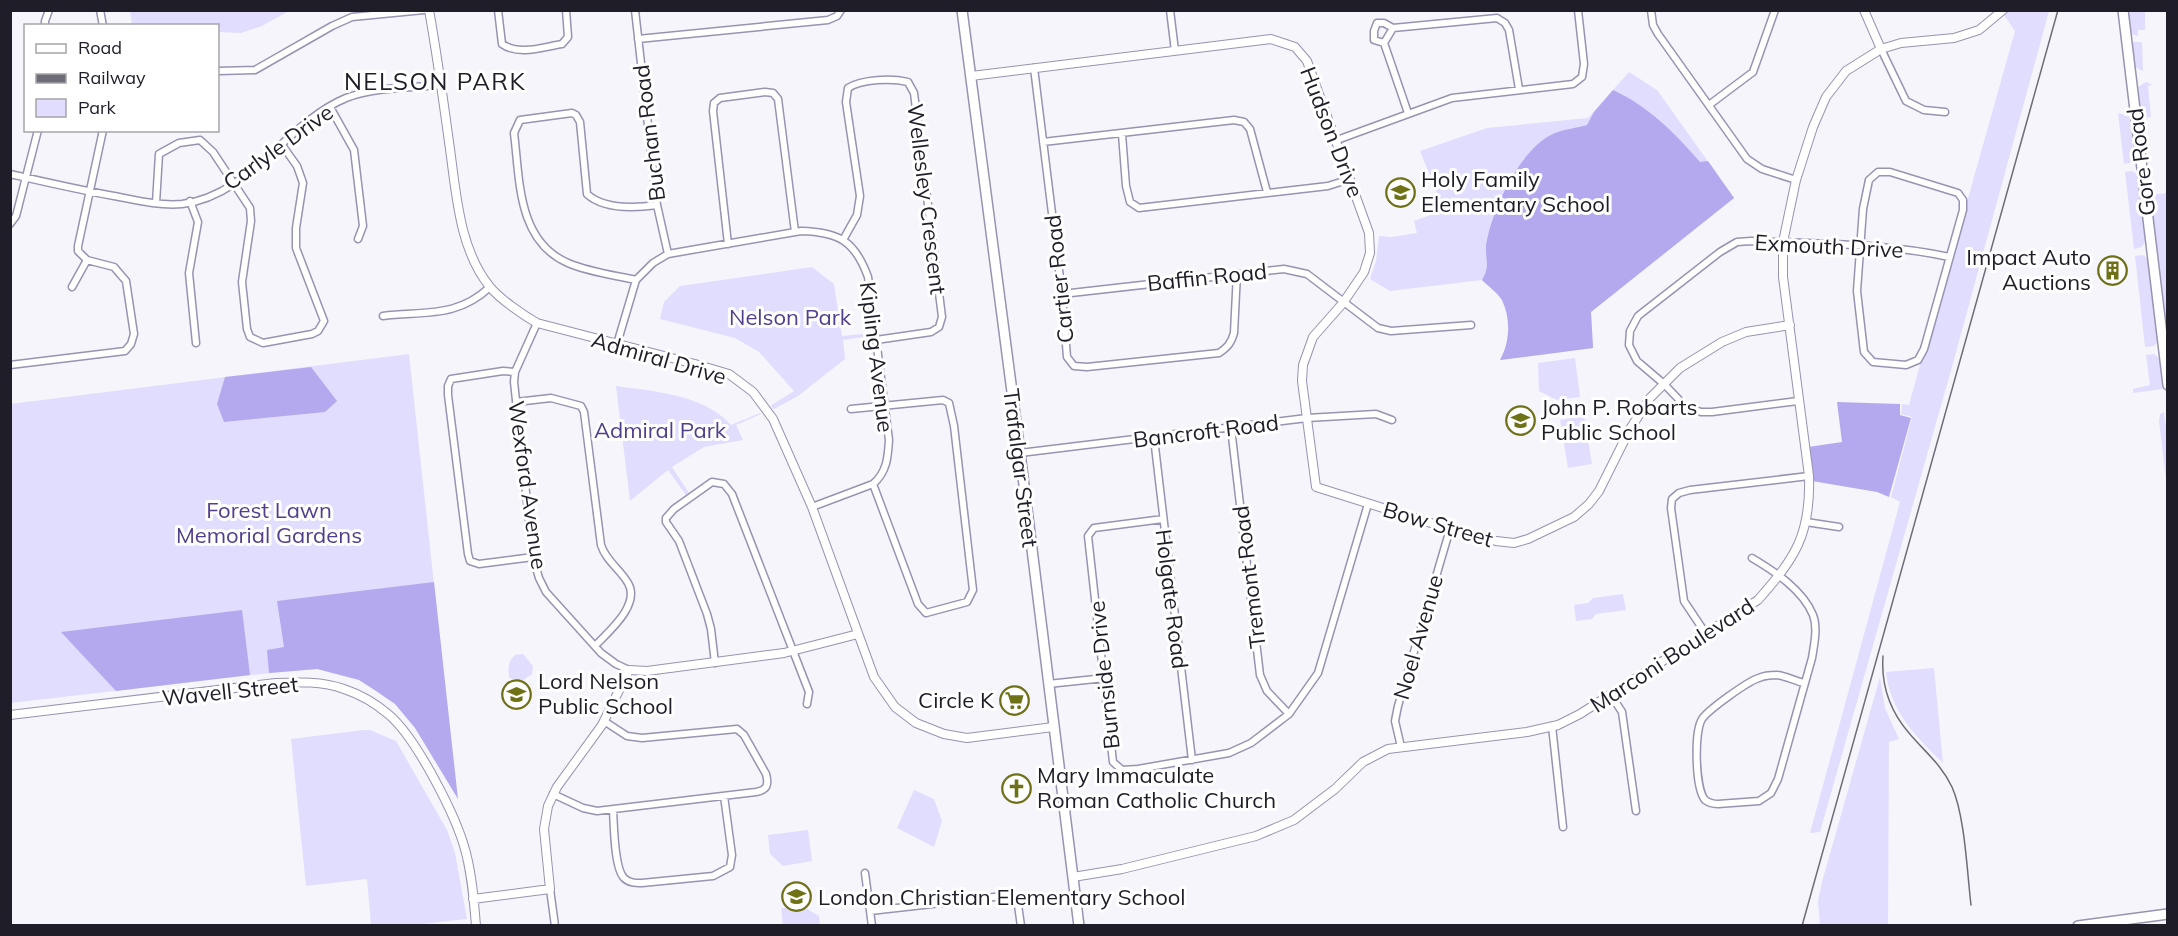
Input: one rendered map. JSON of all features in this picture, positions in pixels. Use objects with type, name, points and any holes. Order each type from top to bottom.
[{"type":"main road","name":"Trafalgar Street","points":[[962,10],[1079,926]]},
{"type":"main road","name":"Gore Road","points":[[2123,10],[2168,385]]},
{"type":"main road","points":[[2078,926],[2168,914]]},
{"type":"street","points":[[219,71],[255,70],[352,17],[424,10]]},
{"type":"street","name":"Admiral Drive","points":[[429,10],[463,229],[474,260],[490,287],[527,317],[537,322],[729,374],[753,392],[773,419],[812,507],[874,676],[895,707],[916,723],[944,734],[967,738],[1053,727]]},
{"type":"street","points":[[498,10],[502,44],[510,50],[521,51],[562,44],[568,37],[566,10]]},
{"type":"street","name":"Buchan Road","points":[[635,10],[657,205],[668,254]]},
{"type":"street","points":[[638,39],[828,20],[837,16],[841,10]]},
{"type":"street","points":[[1170,10],[1175,51]]},
{"type":"street","points":[[1337,141],[1452,98],[1573,84],[1582,76],[1584,64],[1578,10]]},
{"type":"street","points":[[1651,10],[1653,25],[1658,34],[1747,159],[1762,169],[1796,180]]},
{"type":"street","points":[[1709,105],[1754,72],[1775,10]]},
{"type":"street","points":[[1864,10],[1906,101],[1924,110],[1945,112]]},
{"type":"street","name":"Marconi Boulevard","points":[[1072,878],[1122,869],[1256,836],[1294,820],[1335,789],[1363,762],[1388,749],[1527,732],[1552,726],[1580,714],[1758,600],[1795,554],[1806,522],[1809,476],[1783,277],[1783,242],[1796,180],[1813,127],[1826,97],[1845,71],[1881,49],[1901,43],[1954,38],[1979,30],[2002,10]]},
{"type":"street","points":[[1384,43],[1374,40],[1377,23],[1384,23],[1393,28],[1497,18],[1505,23],[1509,30],[1519,89]]},
{"type":"street","points":[[1393,28],[1384,43],[1408,113]]},
{"type":"street","name":"Hudson Drive","points":[[970,76],[1271,39],[1295,47],[1307,61],[1337,141],[1369,233],[1371,253],[1364,272],[1343,303],[1313,337],[1306,352],[1302,381],[1307,418]]},
{"type":"street","name":"Cartier Road","points":[[1034,68],[1062,294],[1067,357],[1074,366],[1087,367],[1219,353],[1232,341],[1237,273]]},
{"type":"street","name":"Wellesley Crescent","points":[[843,240],[857,215],[860,196],[846,102],[848,88],[855,84],[908,81],[914,93],[942,317],[939,327],[931,332],[876,340]]},
{"type":"street","name":"Carlyle Drive","points":[[10,174],[89,192],[156,203],[182,204],[207,197],[233,184],[319,113],[346,98],[372,91],[441,85]]},
{"type":"street","points":[[728,244],[713,111],[714,104],[720,98],[765,92],[773,93],[778,99],[795,232]]},
{"type":"street","points":[[330,107],[354,150],[363,226],[358,239]]},
{"type":"street","points":[[636,280],[582,268],[546,251],[525,215],[514,133],[516,124],[520,120],[576,115],[580,122],[587,194],[596,202],[627,207],[657,205]]},
{"type":"street","points":[[1043,142],[1234,120],[1244,122],[1250,129],[1266,192]]},
{"type":"street","points":[[10,224],[16,216],[37,132]]},
{"type":"street","points":[[11,362],[124,351],[131,344],[134,334],[126,281],[114,267],[87,260],[78,251],[103,132]]},
{"type":"street","points":[[1122,134],[1126,186],[1130,202],[1139,208],[1328,186],[1350,179]]},
{"type":"street","points":[[156,203],[159,154],[178,143],[200,140],[213,152],[250,208],[242,282],[247,329],[250,337],[263,343],[312,334],[318,331],[324,321],[296,248],[296,228],[303,183],[297,166],[282,145]]},
{"type":"street","points":[[1878,172],[1890,172],[1958,193],[1963,200],[1963,210],[1924,349],[1918,360],[1906,365],[1873,362],[1864,352],[1857,291],[1860,247],[1863,209],[1869,180],[1878,172]]},
{"type":"street","points":[[190,201],[198,222],[189,273],[196,343]]},
{"type":"street","points":[[617,344],[636,280],[653,262],[668,254],[795,232],[821,231],[843,240]]},
{"type":"street","name":"Kipling Avenue","points":[[843,240],[848,242],[861,259],[868,277],[889,440],[888,462],[880,478],[873,484]]},
{"type":"street","name":"Exmouth Drive","points":[[1798,401],[1701,412],[1686,407],[1664,384],[1637,362],[1629,345],[1630,331],[1638,316],[1720,252],[1737,242],[1783,242],[1860,247],[1927,252],[1949,257]]},
{"type":"street","points":[[72,287],[87,260]]},
{"type":"street","name":"Baffin Road","points":[[1062,294],[1284,269],[1306,274],[1378,328],[1391,331],[1471,325]]},
{"type":"street","points":[[383,316],[452,310],[479,297],[490,287]]},
{"type":"street","name":"Wexford Avenue","points":[[537,322],[515,372],[516,402],[533,557],[546,592],[595,646],[616,664],[629,670]]},
{"type":"street","name":"Bow Street","points":[[1307,418],[1316,487],[1450,529],[1496,541],[1514,543],[1528,539],[1574,517],[1589,504],[1599,491],[1630,429],[1650,398],[1680,368],[1722,342],[1746,332],[1790,325]]},
{"type":"street","points":[[515,372],[503,371],[451,379],[448,395],[470,561],[478,564],[533,557]]},
{"type":"street","points":[[516,402],[551,398],[581,406],[584,412],[601,545],[604,554],[629,585],[631,596],[623,618],[595,646]]},
{"type":"street","points":[[812,507],[873,484],[918,604],[926,613],[968,602],[973,590],[954,426],[949,403],[943,400],[851,409]]},
{"type":"street","name":"Bancroft Road","points":[[1020,453],[1307,418],[1376,414],[1392,420]]},
{"type":"street","name":"Tremont Road","points":[[1231,428],[1260,675],[1266,691],[1289,714]]},
{"type":"street","name":"Holgate Road","points":[[1154,438],[1192,760]]},
{"type":"street","points":[[1706,634],[1684,601],[1671,508],[1672,499],[1679,493],[1690,490],[1809,476]]},
{"type":"street","points":[[715,663],[707,614],[679,541],[666,522],[666,518],[674,509],[712,482],[723,484],[732,494],[809,692],[807,704]]},
{"type":"street","name":"Burnside Drive","points":[[1163,519],[1094,528],[1088,536],[1113,762],[1122,770],[1229,753],[1251,743],[1289,714],[1318,674],[1368,504]]},
{"type":"street","points":[[1806,522],[1839,528]]},
{"type":"street","name":"Noel Avenue","points":[[1401,747],[1395,721],[1398,706],[1450,529]]},
{"type":"street","points":[[1752,558],[1779,576],[1802,597],[1814,616],[1815,638],[1812,658],[1778,779],[1771,793],[1759,801],[1711,804],[1701,791],[1696,756],[1696,734],[1703,718],[1716,705],[1758,678],[1776,675],[1804,683]]},
{"type":"street","points":[[555,926],[544,829],[545,815],[553,794],[604,722],[629,670],[647,671],[793,651],[858,634]]},
{"type":"street","points":[[1048,684],[1105,678]]},
{"type":"street","name":"Wavell Street","points":[[10,716],[276,683],[302,682],[344,689],[365,698],[389,714],[405,733],[458,825],[466,853],[477,926]]},
{"type":"street","points":[[1611,695],[1622,712],[1636,811]]},
{"type":"street","points":[[553,794],[583,808],[597,811],[763,791],[767,787],[766,774],[744,735],[737,729],[642,738],[627,736],[604,722]]},
{"type":"street","points":[[1552,726],[1563,827]]},
{"type":"street","points":[[613,810],[619,870],[626,880],[632,883],[642,883],[713,876],[730,867],[732,855],[724,796]]},
{"type":"street","points":[[865,873],[872,926]]},
{"type":"street","points":[[473,898],[550,889]]},
{"type":"street","points":[[870,911],[1012,895],[1018,905],[1021,926]]},
{"type":"green space","points":[[130,10],[289,11],[262,26],[241,33],[219,32],[219,24],[132,24]]},
{"type":"green space","points":[[2008,11],[2049,11],[1952,367],[1820,832],[1810,833],[1900,502],[1891,497],[1912,417],[1901,414],[1902,404],[1909,405],[2015,31],[2004,15]]},
{"type":"green space","points":[[2131,11],[2145,11],[2145,30],[2138,30],[2138,36],[2129,33],[2127,17]]},
{"type":"green space","points":[[2134,42],[2142,42],[2143,71],[2133,66],[2131,45]]},
{"type":"green space","points":[[1629,72],[1657,90],[1734,198],[1591,312],[1593,348],[1500,360],[1506,346],[1507,315],[1500,298],[1482,280],[1390,291],[1370,279],[1376,261],[1379,236],[1391,237],[1417,233],[1414,221],[1444,210],[1420,151],[1487,128],[1588,118]]},
{"type":"green space","points":[[2146,82],[2153,85],[2148,86],[2151,117],[2139,118],[2136,88]]},
{"type":"green space","points":[[2118,113],[2131,116],[2135,162],[2124,164]]},
{"type":"green space","points":[[2132,171],[2137,174],[2145,242],[2142,247],[2134,249],[2125,172]]},
{"type":"green space","points":[[2167,193],[2167,345],[2149,195]]},
{"type":"green space","points":[[2143,255],[2148,259],[2158,342],[2154,346],[2145,347],[2135,256]]},
{"type":"green space","name":"Nelson Park","points":[[812,267],[834,284],[842,336],[872,333],[872,336],[843,340],[845,359],[798,396],[774,409],[770,406],[794,391],[759,352],[735,338],[660,319],[664,302],[680,286]]},
{"type":"green space","name":"Forest Lawn Memorial Gardens","points":[[409,354],[442,658],[261,674],[11,703],[10,404]]},
{"type":"green space","points":[[2154,354],[2160,359],[2163,389],[2133,393],[2133,389],[2150,385],[2146,355]]},
{"type":"green space","points":[[1575,358],[1580,397],[1557,400],[1539,391],[1538,363]]},
{"type":"green space","name":"Admiral Park","points":[[616,386],[678,396],[693,401],[720,415],[731,425],[761,414],[736,425],[743,440],[704,447],[672,467],[689,493],[686,495],[668,470],[630,501]]},
{"type":"green space","points":[[2164,412],[2165,423],[2168,426],[2167,488],[2159,421],[2160,414]]},
{"type":"green space","points":[[1584,416],[1592,464],[1568,468],[1560,420]]},
{"type":"green space","points":[[1623,594],[1626,610],[1596,614],[1592,619],[1576,621],[1574,605],[1588,603],[1593,598]]},
{"type":"green space","points":[[523,654],[533,666],[532,674],[518,684],[509,677],[509,665],[515,655]]},
{"type":"green space","points":[[1934,668],[1943,763],[1914,733],[1899,711],[1888,686],[1886,672]]},
{"type":"green space","points":[[1880,677],[1885,708],[1899,739],[1889,742],[1888,925],[1820,925],[1818,901],[1822,882]]},
{"type":"green space","points":[[370,730],[396,741],[447,830],[455,853],[467,919],[414,925],[371,925],[367,879],[306,886],[291,739]]},
{"type":"green space","points":[[914,790],[934,799],[942,821],[934,847],[897,828]]},
{"type":"green space","points":[[808,830],[812,861],[783,866],[770,854],[768,835]]},
{"type":"green space","points":[[802,906],[819,916],[820,925],[783,925],[781,908]]},
{"type":"shaded area","points":[[1613,90],[1626,96],[1660,121],[1700,162],[1708,161],[1734,198],[1591,312],[1593,348],[1500,360],[1506,346],[1507,315],[1500,297],[1482,280],[1487,264],[1487,240],[1496,211],[1511,179],[1531,151],[1555,133],[1587,125],[1594,112]]},
{"type":"shaded area","points":[[311,367],[337,401],[325,412],[224,422],[217,404],[225,377]]},
{"type":"shaded area","points":[[1837,402],[1900,404],[1900,415],[1911,418],[1889,497],[1877,492],[1812,481],[1808,447],[1842,442]]},
{"type":"shaded area","points":[[434,582],[458,799],[415,728],[395,704],[376,691],[359,680],[317,669],[269,673],[267,650],[284,647],[277,601]]},
{"type":"shaded area","points":[[242,610],[250,675],[116,691],[61,632]]},
{"type":"railway","points":[[1802,926],[2058,10]]},
{"type":"railway","points":[[1883,656],[1885,687],[1897,716],[1902,725],[1943,772],[1952,787],[1963,828],[1971,905]]},
{"type":"place","name":"Holy Family Elementary School","points":[[1400,192]]},
{"type":"place","name":"Impact Auto Auctions","points":[[2112,270]]},
{"type":"place","name":"John P. Robarts Public School","points":[[1520,420]]},
{"type":"place","name":"Lord Nelson Public School","points":[[517,694]]},
{"type":"place","name":"Circle K","points":[[1015,700]]},
{"type":"place","name":"Mary Immaculate Roman Catholic Church","points":[[1016,788]]},
{"type":"place","name":"London Christian Elementary School","points":[[797,897]]},
{"type":"district","name":"NELSON PARK","points":[[435,81]]}]
